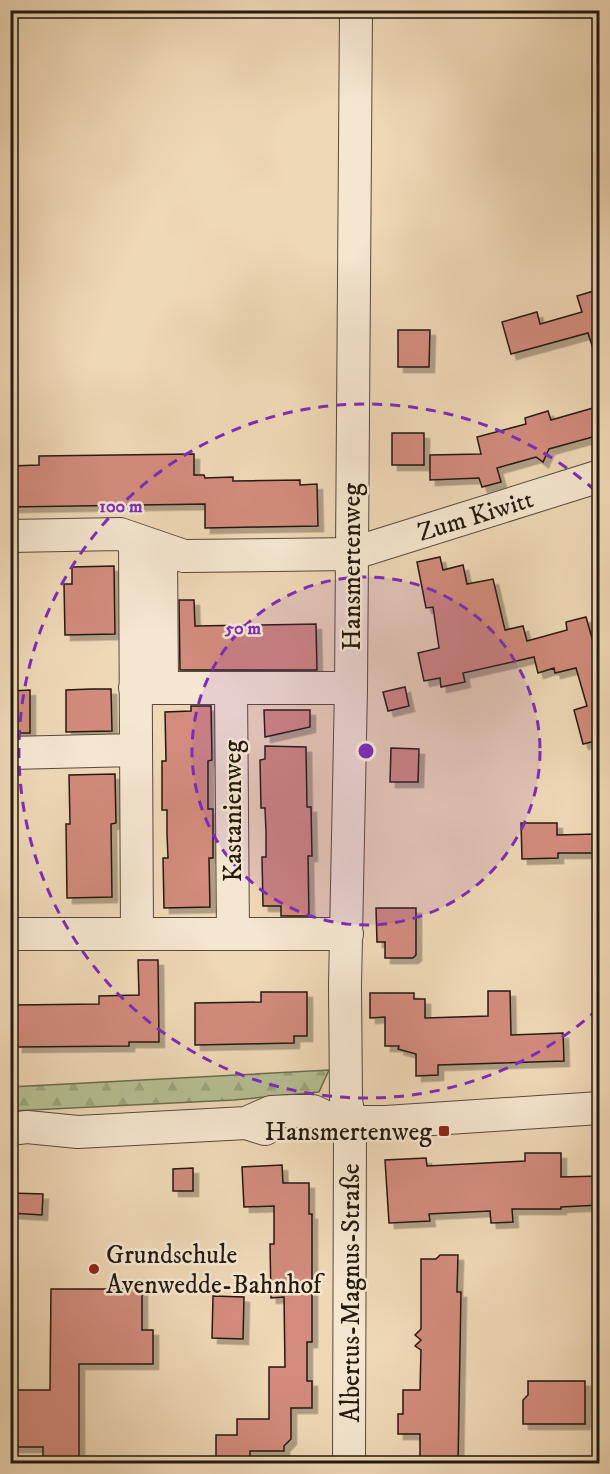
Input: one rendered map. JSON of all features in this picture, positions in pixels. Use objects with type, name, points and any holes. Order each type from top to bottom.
[{"type":"street","name":"Hansmertenweg","points":[[343,1122],[346,1100],[351,688],[356,10]]},
{"type":"street","name":"Zum Kiwitt","points":[[351,554],[600,476]]},
{"type":"street","points":[[10,536],[120,534],[184,556],[351,554]]},
{"type":"street","points":[[137,934],[135,750],[148,688],[148,545]]},
{"type":"street","points":[[148,688],[351,688]]},
{"type":"street","name":"Kastanienweg","points":[[231,689],[233,934]]},
{"type":"street","points":[[10,753],[135,750]]},
{"type":"street","points":[[10,934],[347,934]]},
{"type":"street","points":[[10,1129],[27,1127],[76,1132],[246,1123],[275,1131],[313,1130],[343,1122],[600,1108]]},
{"type":"street","name":"Albertus-Magnus-Straße","points":[[343,1122],[349,1464]]},
{"type":"street","points":[[10,1143],[48,1142],[76,1132]]},
{"type":"green space","points":[[329,1070],[319,1092],[234,1100],[11,1111],[10,1087]]},
{"type":"building","points":[[600,289],[600,354],[595,355],[588,333],[511,354],[502,322],[537,312],[540,324],[582,312],[577,296]]},
{"type":"building","points":[[398,330],[430,330],[429,367],[398,367]]},
{"type":"building","points":[[600,406],[600,435],[549,449],[543,462],[536,457],[497,468],[501,482],[482,487],[479,478],[430,480],[430,455],[481,454],[477,437],[526,424],[525,418],[548,411],[551,420]]},
{"type":"building","points":[[392,433],[424,433],[424,465],[392,465]]},
{"type":"building","points":[[194,454],[194,475],[204,475],[205,478],[233,477],[233,481],[300,480],[300,485],[317,484],[318,526],[205,528],[205,504],[10,507],[10,466],[39,465],[39,456]]},
{"type":"building","points":[[440,557],[443,570],[463,565],[467,584],[493,579],[505,630],[523,626],[527,641],[567,630],[566,622],[586,617],[600,666],[600,740],[583,744],[574,710],[587,706],[576,668],[555,673],[554,668],[538,673],[534,657],[463,673],[465,682],[441,687],[440,678],[424,681],[418,653],[439,648],[433,607],[426,608],[417,562]]},
{"type":"building","points":[[114,566],[115,634],[65,635],[64,584],[72,584],[72,567]]},
{"type":"building","points":[[179,600],[194,600],[195,626],[316,624],[317,670],[180,670]]},
{"type":"building","points":[[405,687],[409,706],[388,711],[383,692]]},
{"type":"building","points":[[111,689],[112,731],[66,732],[66,690]]},
{"type":"building","points":[[30,690],[30,733],[10,733],[10,691]]},
{"type":"building","points":[[191,706],[211,706],[212,760],[208,761],[208,809],[213,809],[213,858],[209,858],[210,907],[164,908],[163,858],[168,858],[167,810],[162,810],[162,761],[166,761],[165,712],[191,711]]},
{"type":"building","points":[[264,710],[310,710],[310,727],[265,737]]},
{"type":"building","points":[[265,746],[306,747],[307,807],[311,807],[312,856],[308,856],[309,916],[281,916],[281,906],[263,906],[262,857],[266,857],[266,832],[265,808],[261,808],[260,760],[265,759]]},
{"type":"building","points":[[391,748],[419,749],[418,782],[390,782]]},
{"type":"building","points":[[115,774],[116,823],[111,824],[112,897],[67,898],[66,824],[70,824],[69,775]]},
{"type":"building","points":[[521,823],[557,823],[557,835],[596,834],[596,853],[558,853],[558,858],[522,859]]},
{"type":"building","points":[[376,908],[416,908],[416,955],[413,958],[385,958],[385,942],[377,942]]},
{"type":"building","points":[[138,960],[158,960],[159,1042],[129,1042],[129,1046],[17,1047],[16,1005],[99,1004],[99,996],[139,995]]},
{"type":"building","points":[[488,991],[510,991],[511,1035],[563,1033],[564,1061],[438,1065],[438,1075],[416,1076],[416,1054],[398,1049],[399,1046],[385,1046],[385,1017],[370,1018],[370,993],[414,993],[414,999],[425,999],[425,1018],[488,1016]]},
{"type":"building","points":[[261,992],[307,992],[307,1036],[294,1036],[294,1043],[195,1045],[195,1003],[261,1002]]},
{"type":"building","points":[[525,1153],[561,1153],[561,1177],[600,1176],[600,1205],[561,1207],[561,1209],[512,1209],[513,1222],[491,1223],[490,1211],[429,1214],[430,1221],[389,1223],[385,1160],[426,1158],[427,1166],[525,1161]]},
{"type":"building","points":[[282,1165],[283,1183],[309,1183],[309,1214],[312,1214],[312,1342],[307,1342],[307,1381],[312,1381],[312,1408],[291,1408],[291,1439],[284,1446],[284,1451],[250,1451],[250,1464],[223,1464],[223,1460],[216,1460],[216,1435],[237,1435],[237,1419],[269,1419],[269,1367],[285,1367],[284,1297],[271,1298],[270,1244],[274,1244],[274,1206],[244,1207],[242,1167]]},
{"type":"building","points":[[193,1168],[193,1191],[173,1191],[173,1169]]},
{"type":"building","points":[[10,1193],[43,1194],[42,1215],[10,1213]]},
{"type":"building","points":[[440,1255],[458,1255],[457,1292],[461,1292],[458,1464],[420,1464],[420,1434],[398,1434],[398,1414],[403,1414],[403,1390],[420,1390],[421,1350],[415,1346],[421,1340],[415,1335],[421,1329],[421,1259],[436,1259]]},
{"type":"building","points":[[51,1289],[142,1289],[142,1330],[153,1330],[153,1364],[79,1364],[79,1464],[43,1464],[43,1447],[10,1447],[10,1390],[50,1390]]},
{"type":"building","points":[[213,1296],[244,1297],[243,1339],[212,1338]]},
{"type":"building","points":[[528,1381],[585,1381],[585,1424],[523,1424],[523,1400],[528,1395]]},
{"type":"place","name":"Hansmertenweg","points":[[444,1131]]},
{"type":"place","name":"Grundschule Avenwedde-Bahnhof","points":[[94,1269]]}]
